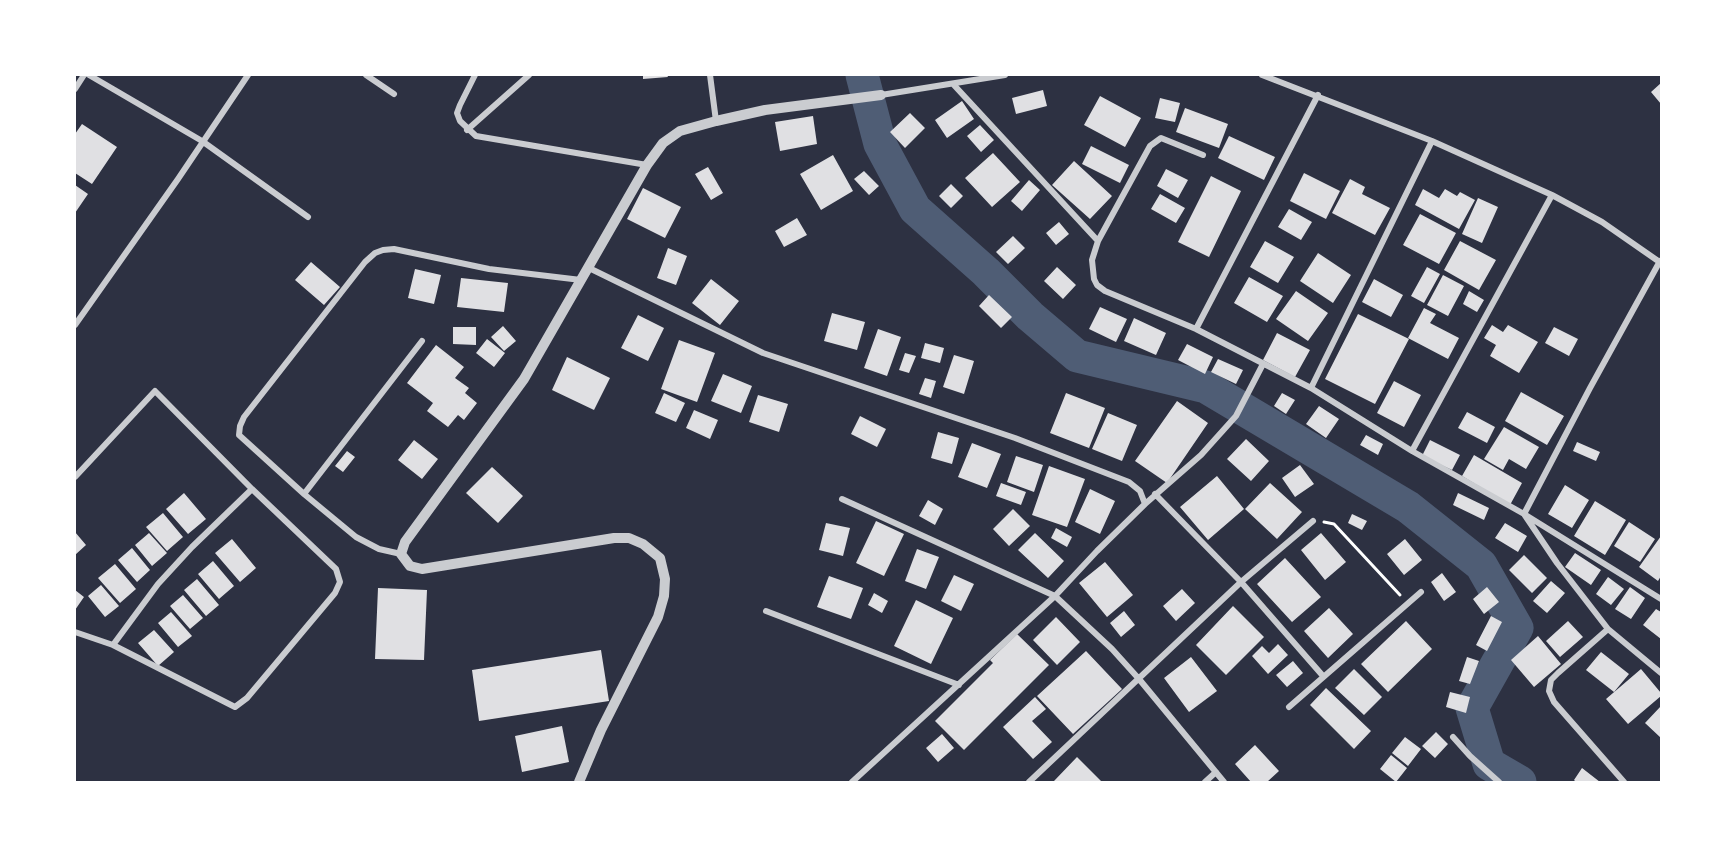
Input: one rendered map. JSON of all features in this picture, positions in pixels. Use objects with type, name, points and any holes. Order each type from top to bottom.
[{"type":"street","points":[[75,89],[84,75]]},
{"type":"street","points":[[89,75],[202,141],[308,217]]},
{"type":"street","points":[[75,325],[248,75]]},
{"type":"street","points":[[366,75],[394,94]]},
{"type":"street","points":[[475,75],[457,113],[467,130],[476,136],[647,165]]},
{"type":"street","points":[[467,130],[529,75]]},
{"type":"street","points":[[710,75],[716,121]]},
{"type":"street","points":[[401,554],[410,534],[467,460],[524,379],[647,165],[657,150],[670,138],[680,131],[765,110],[881,95],[1005,75]]},
{"type":"street","points":[[1262,75],[1432,141],[1552,195],[1602,222],[1660,262],[1524,513]]},
{"type":"street","points":[[953,84],[1098,241]]},
{"type":"street","points":[[1196,329],[1318,95]]},
{"type":"street","points":[[1203,155],[1167,139],[1156,140],[1150,146],[1098,241],[1092,260],[1097,285],[1131,304],[1196,329],[1311,388],[1412,451],[1524,513],[1661,599]]},
{"type":"street","points":[[1311,388],[1432,141]]},
{"type":"street","points":[[1412,451],[1552,195]]},
{"type":"street","points":[[579,782],[601,730],[658,617],[664,596],[665,579],[660,558],[643,543],[622,537],[428,569],[415,568],[406,562],[401,554],[379,549],[356,537],[304,494],[242,438],[239,432],[250,408],[369,257],[383,250],[394,249],[477,267],[581,280]]},
{"type":"street","points":[[588,267],[763,353],[1015,438],[1129,482],[1140,491],[1145,504]]},
{"type":"street","points":[[304,494],[422,340]]},
{"type":"street","points":[[852,782],[1055,596],[1096,551],[1155,494],[1200,455],[1236,416],[1263,364]]},
{"type":"street","points":[[75,477],[156,391],[252,489],[336,569],[340,582],[334,593],[247,698],[234,706],[113,645],[75,632]]},
{"type":"street","points":[[113,645],[158,584],[192,547],[252,489]]},
{"type":"street","points":[[1155,494],[1241,582],[1323,676]]},
{"type":"street","points":[[842,499],[1055,596],[1112,649],[1224,782]]},
{"type":"street","points":[[1524,513],[1557,563],[1608,629],[1661,673]]},
{"type":"street","points":[[1029,782],[1241,582],[1313,521]]},
{"type":"street","points":[[1289,707],[1421,592]]},
{"type":"street","points":[[766,611],[959,685]]},
{"type":"street","points":[[1608,629],[1551,680],[1549,691],[1554,702],[1624,782]]},
{"type":"street","points":[[1453,737],[1498,782]]},
{"type":"street","points":[[1205,782],[1216,772]]},
{"type":"path","points":[[1313,521],[1334,524],[1407,603]]},
{"type":"building","points":[[643,75],[667,75],[668,77],[643,79]]},
{"type":"building","points":[[1661,83],[1661,104],[1651,92]]},
{"type":"building","points":[[1043,90],[1047,106],[1016,114],[1012,98]]},
{"type":"building","points":[[1100,96],[1141,118],[1125,147],[1084,125]]},
{"type":"building","points":[[1160,98],[1180,103],[1175,122],[1155,118]]},
{"type":"building","points":[[962,101],[974,119],[947,138],[935,120]]},
{"type":"building","points":[[1185,108],[1228,124],[1219,148],[1176,132]]},
{"type":"building","points":[[910,113],[925,128],[905,148],[890,132]]},
{"type":"building","points":[[813,116],[817,144],[780,151],[775,122]]},
{"type":"building","points":[[82,124],[117,147],[92,184],[75,173],[75,134]]},
{"type":"building","points":[[980,125],[994,140],[981,152],[967,136]]},
{"type":"building","points":[[1229,136],[1275,157],[1264,180],[1218,158]]},
{"type":"building","points":[[1091,146],[1129,165],[1120,183],[1082,164]]},
{"type":"building","points":[[993,153],[1020,182],[992,207],[965,178]]},
{"type":"building","points":[[833,155],[853,191],[821,210],[800,174]]},
{"type":"building","points":[[1074,161],[1112,196],[1090,219],[1052,185]]},
{"type":"building","points":[[708,167],[723,193],[711,200],[695,174]]},
{"type":"building","points":[[1166,169],[1188,180],[1178,198],[1157,186]]},
{"type":"building","points":[[864,171],[879,186],[869,195],[854,179]]},
{"type":"building","points":[[1304,173],[1340,191],[1326,219],[1290,201]]},
{"type":"building","points":[[1211,176],[1241,191],[1209,257],[1178,242]]},
{"type":"building","points":[[1350,179],[1365,187],[1362,194],[1390,208],[1375,235],[1332,213]]},
{"type":"building","points":[[1029,180],[1040,190],[1022,211],[1011,201]]},
{"type":"building","points":[[951,184],[963,196],[951,208],[939,196]]},
{"type":"building","points":[[75,185],[88,194],[75,213]]},
{"type":"building","points":[[643,188],[681,207],[665,238],[627,219]]},
{"type":"building","points":[[1423,189],[1439,198],[1445,189],[1457,196],[1460,192],[1475,200],[1459,229],[1415,205]]},
{"type":"building","points":[[1160,194],[1185,208],[1176,223],[1151,209]]},
{"type":"building","points":[[1478,198],[1498,207],[1482,243],[1462,234]]},
{"type":"building","points":[[1289,209],[1312,222],[1301,240],[1278,227]]},
{"type":"building","points":[[1420,214],[1456,233],[1439,264],[1403,245]]},
{"type":"building","points":[[797,218],[807,235],[784,247],[775,231]]},
{"type":"building","points":[[1059,222],[1069,234],[1056,245],[1046,233]]},
{"type":"building","points":[[1013,236],[1025,248],[1008,264],[996,252]]},
{"type":"building","points":[[1265,241],[1294,257],[1278,283],[1250,267]]},
{"type":"building","points":[[1460,241],[1496,260],[1479,290],[1444,270]]},
{"type":"building","points":[[668,248],[687,256],[676,285],[657,278]]},
{"type":"building","points":[[1318,253],[1351,275],[1333,303],[1300,281]]},
{"type":"building","points":[[311,262],[340,287],[324,305],[295,280]]},
{"type":"building","points":[[1057,267],[1076,285],[1063,299],[1044,281]]},
{"type":"building","points":[[1427,267],[1440,274],[1424,303],[1411,296]]},
{"type":"building","points":[[415,269],[441,275],[434,304],[408,298]]},
{"type":"building","points":[[1443,275],[1464,286],[1448,316],[1427,305]]},
{"type":"building","points":[[1249,277],[1283,296],[1267,322],[1234,303]]},
{"type":"building","points":[[461,278],[508,283],[504,312],[457,307]]},
{"type":"building","points":[[711,279],[739,301],[720,325],[692,303]]},
{"type":"building","points":[[1374,279],[1403,295],[1391,317],[1362,302]]},
{"type":"building","points":[[1296,291],[1328,313],[1308,341],[1276,319]]},
{"type":"building","points":[[1469,291],[1484,300],[1477,312],[1463,304]]},
{"type":"building","points":[[989,295],[1012,317],[1001,328],[979,306]]},
{"type":"building","points":[[1100,307],[1127,319],[1116,342],[1089,329]]},
{"type":"building","points":[[1424,308],[1436,314],[1430,323],[1459,338],[1448,359],[1408,338]]},
{"type":"building","points":[[832,313],[865,322],[857,350],[824,341]]},
{"type":"building","points":[[1358,314],[1409,339],[1375,404],[1325,379]]},
{"type":"building","points":[[638,315],[664,328],[648,361],[621,348]]},
{"type":"building","points":[[1134,318],[1166,333],[1156,355],[1124,341]]},
{"type":"building","points":[[1492,325],[1503,332],[1508,325],[1538,342],[1519,373],[1490,356],[1496,345],[1484,338]]},
{"type":"building","points":[[503,326],[516,341],[504,351],[491,337]]},
{"type":"building","points":[[453,327],[476,327],[476,345],[453,344]]},
{"type":"building","points":[[1554,327],[1578,339],[1569,356],[1545,343]]},
{"type":"building","points":[[878,329],[901,337],[887,376],[864,368]]},
{"type":"building","points":[[1277,333],[1310,350],[1295,377],[1263,360]]},
{"type":"building","points":[[487,339],[505,353],[494,367],[476,353]]},
{"type":"building","points":[[679,340],[715,353],[697,402],[661,389]]},
{"type":"building","points":[[925,343],[944,348],[940,363],[921,358]]},
{"type":"building","points":[[1187,344],[1213,357],[1205,374],[1178,360]]},
{"type":"building","points":[[436,345],[464,367],[455,378],[469,388],[465,393],[477,403],[464,420],[458,415],[448,427],[427,411],[433,403],[407,383]]},
{"type":"building","points":[[905,353],[916,356],[909,373],[899,370]]},
{"type":"building","points":[[954,355],[974,361],[964,394],[943,387]]},
{"type":"building","points":[[567,357],[610,378],[594,410],[552,390]]},
{"type":"building","points":[[1218,359],[1243,370],[1236,384],[1211,372]]},
{"type":"building","points":[[723,374],[752,386],[741,413],[711,401]]},
{"type":"building","points":[[925,378],[936,381],[931,398],[919,394]]},
{"type":"building","points":[[1394,381],[1421,395],[1404,427],[1377,413]]},
{"type":"building","points":[[1521,392],[1564,416],[1547,445],[1505,421]]},
{"type":"building","points":[[664,393],[685,403],[676,422],[655,413]]},
{"type":"building","points":[[1066,393],[1105,408],[1089,448],[1050,433]]},
{"type":"building","points":[[1282,393],[1295,400],[1286,414],[1274,406]]},
{"type":"building","points":[[758,395],[788,404],[779,432],[749,422]]},
{"type":"building","points":[[1177,401],[1208,423],[1167,483],[1135,461]]},
{"type":"building","points":[[1319,406],[1339,419],[1326,438],[1306,424]]},
{"type":"building","points":[[694,410],[718,420],[710,439],[686,428]]},
{"type":"building","points":[[1467,412],[1495,427],[1487,443],[1458,428]]},
{"type":"building","points":[[1108,413],[1137,425],[1122,461],[1092,449]]},
{"type":"building","points":[[860,416],[886,429],[877,447],[851,434]]},
{"type":"building","points":[[1504,427],[1539,447],[1526,469],[1509,459],[1503,470],[1484,459]]},
{"type":"building","points":[[938,432],[959,438],[952,464],[931,458]]},
{"type":"building","points":[[1366,435],[1383,444],[1378,455],[1360,445]]},
{"type":"building","points":[[1246,439],[1269,461],[1251,481],[1227,459]]},
{"type":"building","points":[[414,440],[438,459],[422,479],[398,460]]},
{"type":"building","points":[[1430,440],[1460,455],[1452,470],[1422,456]]},
{"type":"building","points":[[1577,442],[1600,452],[1596,461],[1573,451]]},
{"type":"building","points":[[972,443],[1001,454],[987,488],[958,477]]},
{"type":"building","points":[[347,451],[355,457],[343,472],[335,466]]},
{"type":"building","points":[[1474,455],[1522,483],[1510,505],[1462,476]]},
{"type":"building","points":[[1016,456],[1043,465],[1034,492],[1007,482]]},
{"type":"building","points":[[1300,465],[1314,484],[1295,497],[1282,478]]},
{"type":"building","points":[[1049,466],[1085,479],[1067,527],[1032,515]]},
{"type":"building","points":[[492,467],[523,496],[498,523],[466,493]]},
{"type":"building","points":[[1217,476],[1244,509],[1208,540],[1180,507]]},
{"type":"building","points":[[1001,483],[1026,492],[1021,505],[996,496]]},
{"type":"building","points":[[1270,483],[1302,512],[1277,539],[1245,509]]},
{"type":"building","points":[[1565,485],[1589,500],[1572,528],[1548,514]]},
{"type":"building","points":[[1090,489],[1115,501],[1100,534],[1075,522]]},
{"type":"building","points":[[184,493],[206,519],[188,534],[166,509]]},
{"type":"building","points":[[1458,493],[1489,508],[1484,520],[1453,505]]},
{"type":"building","points":[[928,500],[943,509],[935,525],[919,516]]},
{"type":"building","points":[[1595,501],[1626,520],[1605,555],[1574,536]]},
{"type":"building","points":[[1013,509],[1030,526],[1009,546],[993,529]]},
{"type":"building","points":[[163,513],[183,537],[167,551],[146,527]]},
{"type":"building","points":[[1352,514],[1367,521],[1362,530],[1348,523]]},
{"type":"building","points":[[876,521],[904,534],[884,576],[856,563]]},
{"type":"building","points":[[1629,522],[1655,539],[1640,562],[1614,546]]},
{"type":"building","points":[[826,523],[850,528],[843,556],[819,550]]},
{"type":"building","points":[[1505,523],[1527,536],[1518,552],[1495,538]]},
{"type":"building","points":[[1056,528],[1072,537],[1067,547],[1051,538]]},
{"type":"building","points":[[75,532],[86,545],[75,555]]},
{"type":"building","points":[[149,533],[167,553],[152,566],[135,545]]},
{"type":"building","points":[[1035,533],[1064,561],[1048,578],[1018,550]]},
{"type":"building","points":[[1321,533],[1346,562],[1325,580],[1301,550]]},
{"type":"building","points":[[1661,536],[1661,576],[1658,581],[1639,567]]},
{"type":"building","points":[[232,539],[256,568],[240,582],[215,553]]},
{"type":"building","points":[[1405,539],[1422,560],[1404,575],[1387,554]]},
{"type":"building","points":[[132,548],[150,570],[137,582],[118,560]]},
{"type":"building","points":[[917,549],[939,557],[926,589],[905,581]]},
{"type":"building","points":[[1575,553],[1601,570],[1591,585],[1565,567]]},
{"type":"building","points":[[1524,555],[1547,578],[1532,593],[1509,570]]},
{"type":"building","points":[[1285,558],[1321,597],[1292,622],[1257,584]]},
{"type":"building","points":[[213,561],[234,586],[219,599],[198,574]]},
{"type":"building","points":[[1105,562],[1133,595],[1107,617],[1079,583]]},
{"type":"building","points":[[115,564],[136,589],[120,603],[98,578]]},
{"type":"building","points":[[1442,573],[1456,592],[1444,601],[1431,582]]},
{"type":"building","points":[[954,575],[974,584],[961,611],[941,601]]},
{"type":"building","points":[[829,576],[863,588],[851,619],[817,607]]},
{"type":"building","points":[[1608,577],[1624,589],[1611,605],[1596,594]]},
{"type":"building","points":[[197,579],[219,605],[206,616],[184,590]]},
{"type":"building","points":[[1551,581],[1565,593],[1547,613],[1533,601]]},
{"type":"building","points":[[101,585],[119,606],[105,617],[88,596]]},
{"type":"building","points":[[1487,587],[1499,602],[1484,614],[1473,599]]},
{"type":"building","points":[[1630,587],[1645,598],[1631,619],[1615,609]]},
{"type":"building","points":[[378,588],[427,590],[424,660],[375,659]]},
{"type":"building","points":[[1182,589],[1195,603],[1176,621],[1163,606]]},
{"type":"building","points":[[75,590],[84,597],[75,610]]},
{"type":"building","points":[[874,593],[888,601],[882,613],[868,605]]},
{"type":"building","points":[[183,595],[203,618],[190,629],[170,606]]},
{"type":"building","points":[[916,600],[953,618],[931,664],[894,646]]},
{"type":"building","points":[[1233,606],[1264,637],[1226,675],[1196,645]]},
{"type":"building","points":[[1329,608],[1353,634],[1328,658],[1304,631]]},
{"type":"building","points":[[1656,609],[1661,612],[1661,639],[1643,625]]},
{"type":"building","points":[[1124,611],[1135,625],[1121,637],[1110,623]]},
{"type":"building","points":[[171,612],[192,636],[178,647],[158,623]]},
{"type":"building","points":[[1491,616],[1502,622],[1487,651],[1476,645]]},
{"type":"building","points":[[1056,617],[1080,642],[1057,665],[1033,640]]},
{"type":"building","points":[[1406,621],[1432,649],[1388,692],[1361,664]]},
{"type":"building","points":[[1568,621],[1583,637],[1560,657],[1546,641]]},
{"type":"building","points":[[154,630],[174,652],[158,666],[138,643]]},
{"type":"building","points":[[1017,634],[1049,665],[964,750],[935,721],[993,663],[990,660]]},
{"type":"building","points":[[1538,636],[1561,664],[1534,687],[1511,660]]},
{"type":"building","points":[[1278,644],[1288,655],[1268,674],[1252,656],[1262,646],[1269,653]]},
{"type":"building","points":[[601,650],[609,701],[479,721],[472,670]]},
{"type":"building","points":[[1086,651],[1122,689],[1073,734],[1037,696]]},
{"type":"building","points":[[1601,652],[1629,674],[1614,692],[1586,670]]},
{"type":"building","points":[[1191,657],[1217,691],[1189,712],[1164,678]]},
{"type":"building","points":[[1467,657],[1479,661],[1470,684],[1459,681]]},
{"type":"building","points":[[1293,661],[1303,673],[1287,687],[1276,675]]},
{"type":"building","points":[[1354,669],[1382,697],[1364,715],[1335,688]]},
{"type":"building","points":[[1641,669],[1661,696],[1628,724],[1606,699]]},
{"type":"building","points":[[1326,688],[1371,731],[1354,749],[1310,705]]},
{"type":"building","points":[[1450,692],[1470,697],[1466,713],[1446,707]]},
{"type":"building","points":[[1035,697],[1046,709],[1032,721],[1052,742],[1033,759],[1003,727]]},
{"type":"building","points":[[1661,706],[1661,738],[1645,723]]},
{"type":"building","points":[[562,726],[569,762],[522,772],[515,736]]},
{"type":"building","points":[[1436,732],[1448,744],[1435,758],[1422,746]]},
{"type":"building","points":[[942,734],[954,748],[938,762],[926,748]]},
{"type":"building","points":[[1405,737],[1421,749],[1408,766],[1392,753]]},
{"type":"building","points":[[1255,745],[1279,771],[1267,782],[1251,782],[1235,764]]},
{"type":"building","points":[[1391,755],[1407,768],[1396,782],[1380,769]]},
{"type":"building","points":[[1077,757],[1102,782],[1054,781]]},
{"type":"building","points":[[1582,768],[1600,782],[1576,782],[1574,780]]},
{"type":"waterway","points":[[862,75],[880,144],[915,209],[986,272],[1030,316],[1077,356],[1206,387],[1408,507],[1481,565],[1517,628],[1472,708],[1489,764],[1520,782]]}]
